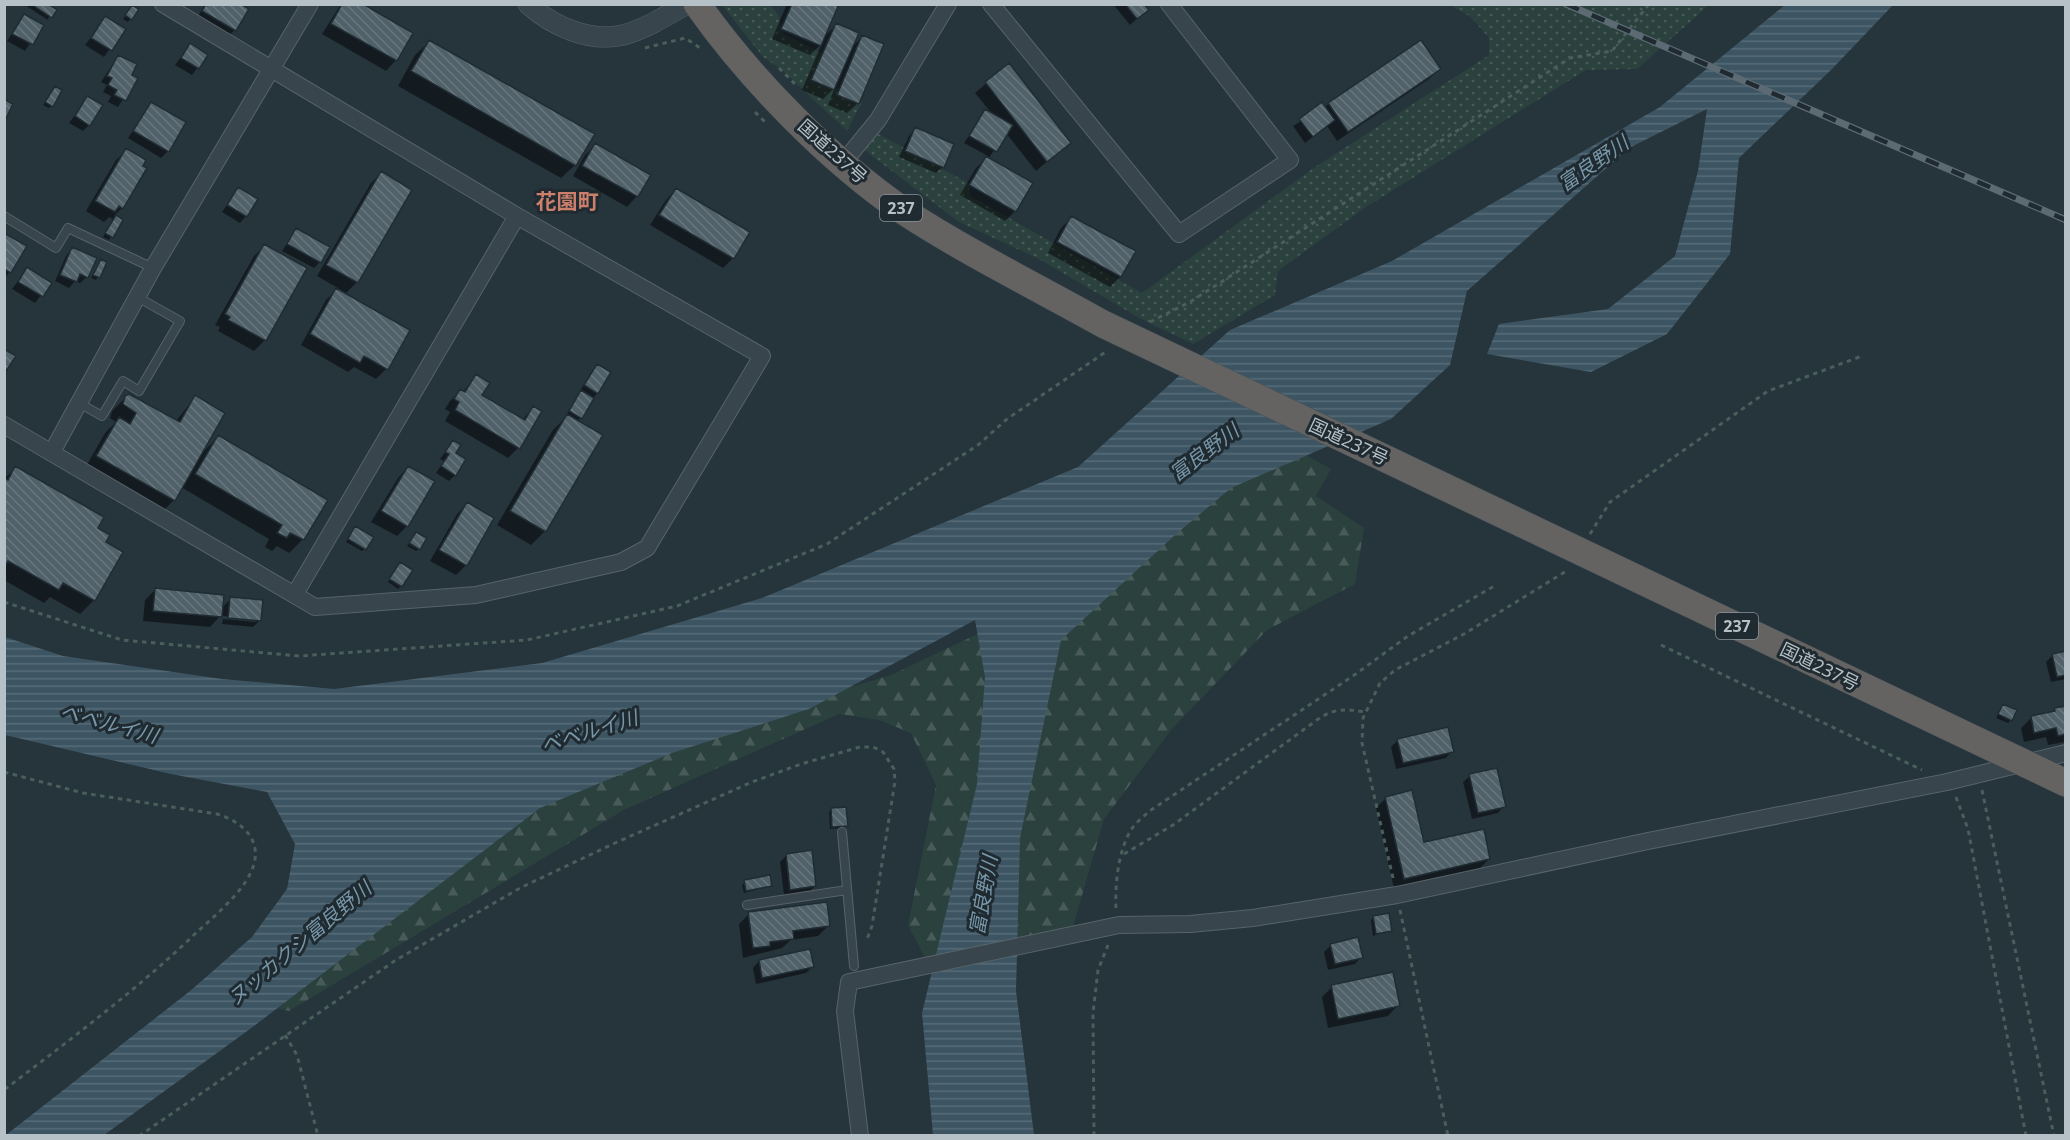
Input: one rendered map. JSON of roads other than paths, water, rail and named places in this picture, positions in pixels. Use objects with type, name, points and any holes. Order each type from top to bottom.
[{"type":"highway","name":"国道237号","points":[[697,4],[718,35],[842,164],[904,211],[957,243],[1103,324],[1149,337],[1408,469],[2066,783]]},
{"type":"street","points":[[4,425],[315,607],[476,595],[621,562],[647,548],[762,356],[517,216],[163,4]]},
{"type":"street","points":[[52,452],[153,268],[310,4]]},
{"type":"street","points":[[528,4],[556,24],[582,35],[622,35],[687,4]]},
{"type":"street","points":[[842,164],[878,120],[948,4]]},
{"type":"street","points":[[991,4],[1179,234],[1290,160],[1169,4]]},
{"type":"street","points":[[295,594],[517,216]]},
{"type":"street","points":[[860,1136],[845,997],[849,982],[860,972],[1112,927],[1190,924],[1253,918],[1397,895],[1648,841],[1947,782],[2066,753]]},
{"type":"lane","points":[[4,216],[56,248],[68,228],[153,268]]},
{"type":"lane","points":[[79,402],[102,416],[123,381],[139,391],[180,321],[137,297]]},
{"type":"lane","points":[[842,832],[860,972]]},
{"type":"lane","points":[[747,905],[848,890]]},
{"type":"water","points":[[1785,5],[1893,5],[1832,69],[1739,158],[1730,254],[1667,334],[1591,372],[1487,354],[1499,324],[1608,309],[1675,256],[1698,171],[1707,109],[1629,148],[1467,291],[1450,365],[1391,419],[1231,488],[1175,535],[1061,640],[1020,838],[1016,991],[1034,1135],[933,1135],[922,1013],[977,784],[985,677],[975,620],[809,709],[672,753],[540,808],[250,1029],[104,1135],[6,1135],[190,991],[252,937],[287,889],[295,844],[267,792],[171,774],[5,735],[5,637],[63,656],[222,679],[334,689],[542,663],[762,598],[1078,467],[1230,330],[1392,261],[1660,107]]},
{"type":"railway","points":[[1566,4],[2066,220]]},
{"type":"district","name":"花園町","points":[[567,201]]},
{"type":"water label","name":"富良野川","points":[[1593,163]]},
{"type":"water label","name":"富良野川","points":[[1204,452]]},
{"type":"water label","name":"ベベルイ川","points":[[109,723]]},
{"type":"water label","name":"ベベルイ川","points":[[589,731]]},
{"type":"water label","name":"富良野川","points":[[983,895]]},
{"type":"water label","name":"ヌッカクシ富良野川","points":[[299,943]]}]
